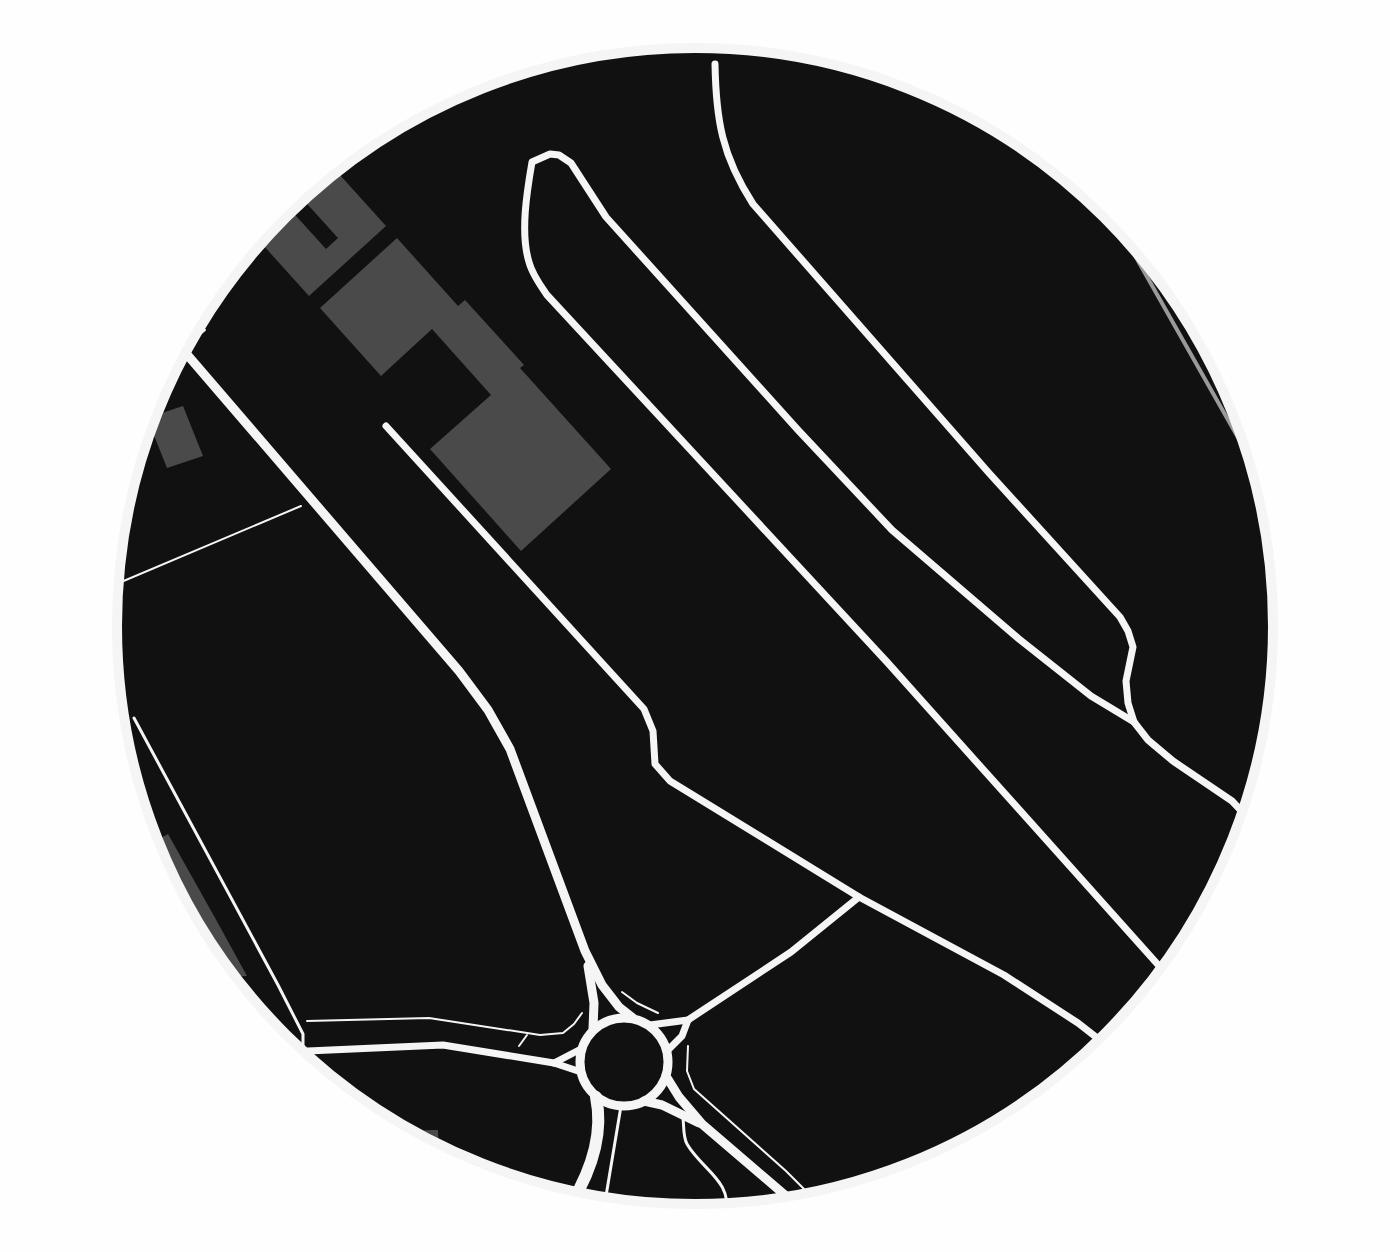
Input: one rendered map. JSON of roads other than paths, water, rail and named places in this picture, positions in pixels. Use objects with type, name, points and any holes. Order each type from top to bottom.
[{"type":"highway","points":[[578,1192],[597,1144],[600,1126],[596,1097]]},
{"type":"street","points":[[715,64],[716,105],[723,144],[753,204],[979,462],[1120,617],[1133,647],[1126,681],[1128,703],[1134,722],[1148,740],[1242,812]]},
{"type":"street","points":[[1134,722],[1091,696],[1031,649],[892,530],[615,228],[571,163],[559,155],[550,154],[532,162],[526,198],[528,262],[547,295],[887,662],[1161,968]]},
{"type":"street","points":[[186,353],[459,671],[488,710],[510,749],[585,951],[602,985],[619,1007],[633,1018],[650,1025],[667,1051],[666,1076],[658,1091],[637,1104],[612,1105],[589,1090],[581,1072],[581,1049],[593,1029],[605,1021],[619,1017],[633,1018]]},
{"type":"street","points":[[386,426],[644,709],[653,731],[655,764],[670,781],[859,897],[1004,975],[1099,1040]]},
{"type":"street","points":[[650,1025],[688,1020],[791,952],[859,897]]},
{"type":"street","points":[[585,951],[594,1003],[593,1029]]},
{"type":"street","points":[[667,1051],[682,1036],[688,1020]]},
{"type":"street","points":[[303,1051],[443,1045],[554,1063],[581,1072]]},
{"type":"street","points":[[554,1063],[581,1049]]},
{"type":"street","points":[[666,1076],[702,1124],[786,1196]]},
{"type":"street","points":[[644,1101],[662,1105],[702,1124]]},
{"type":"lane","points":[[134,718],[303,1034],[303,1051]]},
{"type":"lane","points":[[606,1197],[621,1106]]},
{"type":"lane","points":[[683,1117],[685,1141],[727,1192],[728,1203]]},
{"type":"railway","points":[[1128,242],[1245,450]]}]
